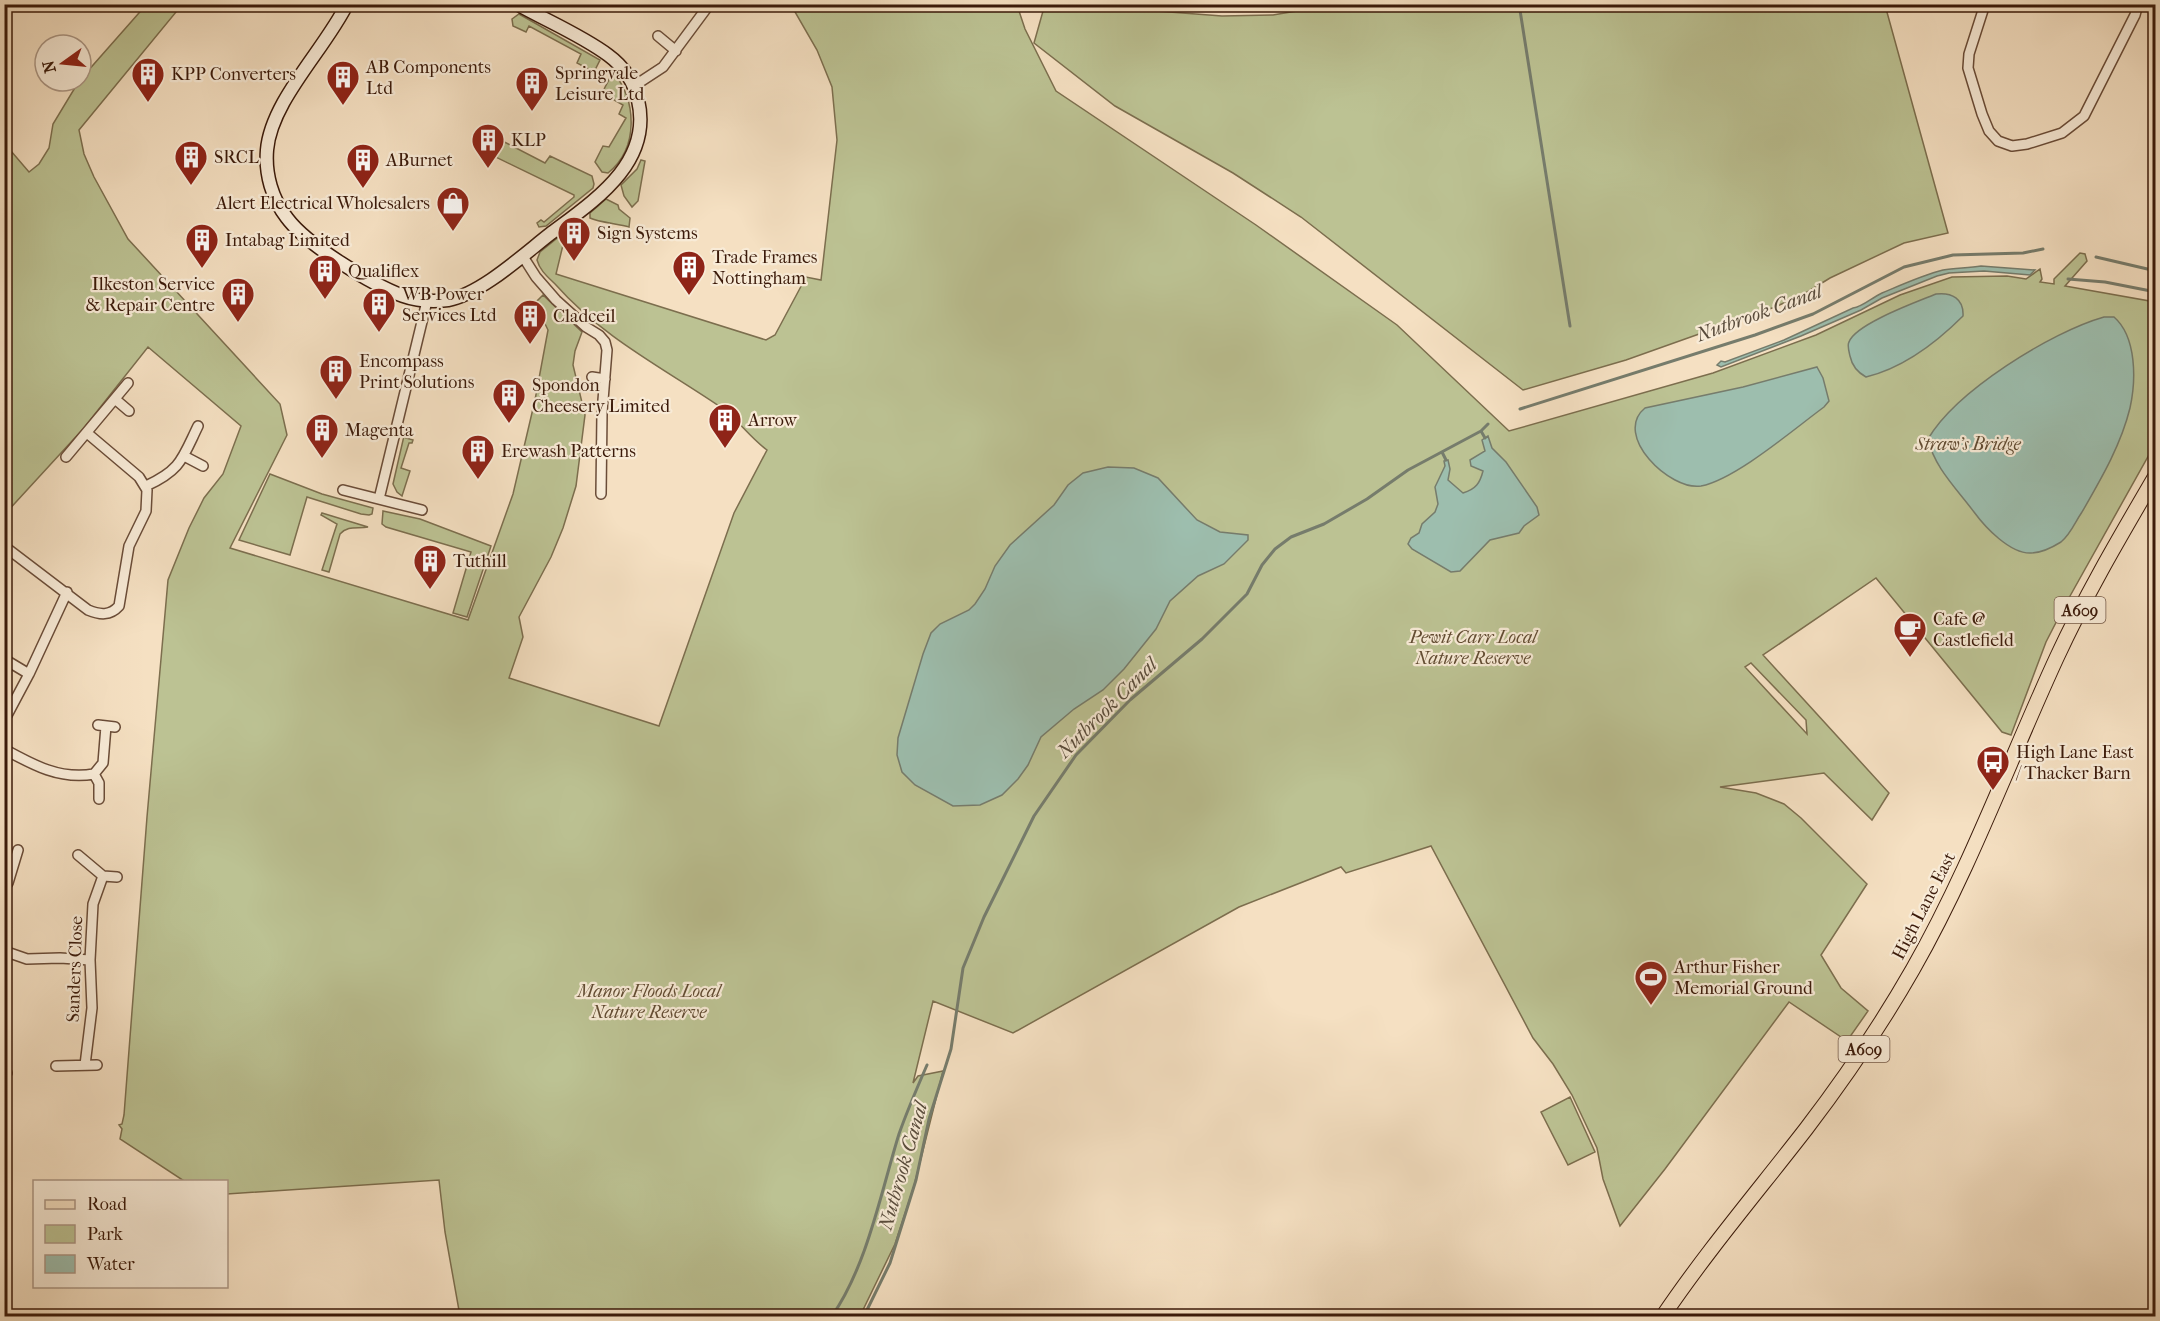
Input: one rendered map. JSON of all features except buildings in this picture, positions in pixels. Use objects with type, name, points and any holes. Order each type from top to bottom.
[{"type":"main road","name":"High Lane East","points":[[1663,1317],[1710,1250],[1829,1098],[1865,1046],[1913,968],[1968,860],[2070,628],[2156,475]]},
{"type":"street","points":[[348,4],[328,39],[290,92],[274,123],[267,151],[271,189],[287,219],[328,254],[387,289],[427,301],[448,300],[477,288],[598,196],[621,174],[634,152],[640,132],[639,105],[634,86],[624,72],[608,55],[534,9],[517,4]]},
{"type":"street","points":[[1985,4],[1969,54],[1968,68],[1989,131],[1998,141],[2012,146],[2062,134],[2084,116],[2135,15],[2138,4]]},
{"type":"street","points":[[634,86],[656,72],[676,51],[706,9]]},
{"type":"street","points":[[658,36],[676,51]]},
{"type":"street","points":[[522,255],[555,300],[605,342],[607,350],[602,413],[601,494]]},
{"type":"street","points":[[380,499],[427,301]]},
{"type":"street","points":[[592,377],[605,379]]},
{"type":"street","points":[[66,457],[128,383]]},
{"type":"street","points":[[115,399],[129,411]]},
{"type":"street","points":[[146,486],[173,471],[184,456],[198,426]]},
{"type":"street","points":[[4,546],[88,610],[99,614],[112,611],[119,606],[129,546],[146,511],[148,496],[146,486],[140,477],[87,433]]},
{"type":"street","points":[[184,456],[203,466]]},
{"type":"street","points":[[343,490],[422,510]]},
{"type":"street","points":[[4,722],[67,592]]},
{"type":"street","points":[[4,659],[29,674]]},
{"type":"street","points":[[4,749],[48,771],[74,776],[94,774],[103,763],[106,726]]},
{"type":"street","points":[[94,774],[99,783],[99,799]]},
{"type":"street","points":[[8,883],[18,850]]},
{"type":"street","points":[[78,855],[103,876],[117,877]]},
{"type":"street","points":[[4,857],[14,861]]},
{"type":"street","name":"Sanders Close","points":[[85,1065],[92,1008],[90,960],[93,904],[103,876]]},
{"type":"street","points":[[4,951],[27,959],[90,960]]},
{"type":"street","points":[[56,1066],[97,1065]]},
{"type":"green space","points":[[180,4],[181,6],[79,130],[84,154],[94,177],[128,239],[280,404],[287,435],[230,548],[468,620],[513,494],[535,400],[548,330],[535,303],[543,295],[582,332],[573,365],[585,415],[576,486],[551,557],[519,617],[523,637],[509,678],[659,726],[734,513],[767,450],[725,411],[634,351],[593,320],[545,274],[537,260],[540,252],[571,227],[577,230],[572,247],[563,245],[556,274],[766,340],[775,335],[806,277],[821,280],[837,140],[832,87],[817,50],[791,5],[1017,5],[1025,29],[1056,91],[1256,225],[1397,325],[1509,431],[1713,373],[1816,335],[1900,295],[1952,277],[2007,276],[2026,279],[2040,269],[2042,279],[2040,282],[2054,284],[2054,279],[2080,253],[2085,254],[2087,261],[2065,286],[2155,302],[2155,444],[2046,642],[2011,735],[2002,732],[1876,578],[1763,655],[1889,793],[1872,820],[1824,773],[1720,787],[1756,793],[1784,804],[1867,884],[1821,955],[1841,988],[1868,1011],[1847,1041],[1789,1002],[1620,1226],[1603,1179],[1597,1148],[1572,1095],[1553,1064],[1533,1038],[1431,846],[1346,873],[1341,867],[1239,907],[1013,1033],[933,1001],[913,1083],[918,1076],[943,1071],[914,1186],[895,1244],[860,1316],[460,1316],[445,1232],[439,1180],[228,1194],[228,1180],[182,1180],[120,1139],[122,1129],[119,1125],[122,1124],[124,1115],[168,580],[204,498],[223,474],[241,426],[148,347],[83,429],[5,514],[5,489],[9,483],[5,479],[5,144],[29,172],[39,164],[49,148],[53,124],[72,93],[93,93],[93,65],[146,5]],"holes":[[[1751,663],[1806,720],[1807,734],[1745,667]]]},
{"type":"green space","points":[[1045,4],[1123,5],[1143,10],[1222,16],[1273,15],[1338,4],[1885,5],[1948,233],[1904,243],[1775,307],[1626,360],[1523,390],[1301,217],[1233,173],[1115,106],[1034,43]]},
{"type":"green space","points":[[519,14],[600,60],[594,72],[577,63],[581,54],[529,26],[526,32],[513,26],[512,19]]},
{"type":"green space","points":[[613,72],[627,96],[631,124],[630,138],[625,151],[608,173],[602,172],[595,162],[603,146],[609,147],[626,118],[619,114],[623,105],[602,93]]},
{"type":"green space","points":[[483,131],[545,163],[550,156],[592,176],[593,188],[546,226],[539,227],[537,223],[541,220],[544,222],[574,195],[475,147]]},
{"type":"green space","points":[[641,160],[645,161],[638,201],[632,207],[624,196],[621,185],[637,169]]},
{"type":"green space","points":[[606,199],[618,205],[619,209],[630,218],[629,227],[590,218],[590,213]]},
{"type":"green space","points":[[406,427],[408,428],[406,438],[413,440],[409,443],[401,468],[410,471],[402,496],[393,484]]},
{"type":"green space","points":[[270,474],[322,494],[373,508],[372,514],[361,514],[307,497],[290,555],[239,540]]},
{"type":"green space","points":[[383,511],[420,519],[491,546],[467,617],[453,613],[471,552],[386,527],[382,524]]},
{"type":"green space","points":[[322,513],[368,527],[350,528],[340,534],[329,572],[322,570],[337,524],[321,515]]},
{"type":"green space","points":[[1570,1097],[1595,1152],[1568,1165],[1541,1112]]},
{"type":"water","points":[[1981,266],[2035,270],[2030,275],[1984,271],[1937,276],[1882,298],[1861,310],[1801,336],[1721,367],[1717,365],[1721,361],[1725,362],[1784,340],[1920,277],[1943,270]]},
{"type":"water","points":[[1936,294],[1947,294],[1956,298],[1963,310],[1963,316],[1931,344],[1906,361],[1866,377],[1858,371],[1852,363],[1848,349],[1848,343],[1854,335],[1888,314]]},
{"type":"water","points":[[2104,317],[2114,317],[2122,326],[2131,347],[2134,373],[2126,422],[2103,474],[2068,535],[2061,542],[2047,549],[2035,553],[2023,552],[1999,539],[1979,518],[1935,459],[1928,439],[1941,421],[1982,383],[2032,350],[2082,325]]},
{"type":"water","points":[[1817,367],[1823,378],[1829,401],[1764,452],[1731,474],[1701,486],[1688,485],[1661,471],[1640,446],[1635,432],[1637,419],[1645,408],[1743,387]]},
{"type":"water","points":[[1488,436],[1492,448],[1506,462],[1537,507],[1539,515],[1524,526],[1519,533],[1490,540],[1460,571],[1451,572],[1412,549],[1408,544],[1411,538],[1419,533],[1422,524],[1435,512],[1438,504],[1435,487],[1445,466],[1444,461],[1448,460],[1450,469],[1448,480],[1463,493],[1471,490],[1479,482],[1483,471],[1471,466],[1470,460],[1485,451],[1482,440]]},
{"type":"water","points":[[1108,467],[1134,468],[1158,478],[1197,520],[1220,532],[1248,535],[1248,540],[1224,564],[1198,576],[1170,601],[1156,629],[1124,669],[1103,690],[1074,709],[1041,737],[1028,765],[1002,795],[980,805],[953,806],[915,785],[902,772],[897,755],[898,738],[931,633],[940,624],[969,610],[975,604],[985,589],[995,566],[1010,545],[1054,505],[1068,485],[1083,473]]},
{"type":"waterway","points":[[1519,4],[1570,326]]},
{"type":"waterway","name":"Nutbrook Canal","points":[[1520,409],[1755,335],[1813,314],[1904,267],[1953,255],[2023,253],[2043,249]]},
{"type":"waterway","name":"Nutbrook Canal","points":[[2096,257],[2156,271]]},
{"type":"waterway","points":[[2068,279],[2105,282],[2156,292]]},
{"type":"waterway","name":"Nutbrook Canal","points":[[864,1316],[890,1263],[916,1180],[929,1119],[951,1049],[963,968],[984,917],[1034,816],[1076,755],[1130,700],[1202,639],[1247,594],[1262,565],[1275,549],[1291,537],[1324,524],[1367,499],[1408,470],[1481,431],[1488,424]]},
{"type":"waterway","points":[[1481,431],[1485,438]]},
{"type":"waterway","points":[[1442,452],[1446,460]]},
{"type":"waterway","points":[[832,1316],[855,1275],[864,1252],[899,1134],[927,1065]]},
{"type":"place","name":"KPP Converters","points":[[148,103]]},
{"type":"place","name":"AB Components Ltd","points":[[343,106]]},
{"type":"place","name":"Springvale Leisure Ltd","points":[[532,112]]},
{"type":"place","name":"KLP","points":[[488,169]]},
{"type":"place","name":"SRCL","points":[[191,186]]},
{"type":"place","name":"ABurnet","points":[[363,189]]},
{"type":"place","name":"Alert Electrical Wholesalers","points":[[453,232]]},
{"type":"place","name":"Sign Systems","points":[[574,262]]},
{"type":"place","name":"Intabag Limited","points":[[202,269]]},
{"type":"place","name":"Trade Frames Nottingham","points":[[689,296]]},
{"type":"place","name":"Qualiflex","points":[[325,300]]},
{"type":"place","name":"Ilkeston Service & Repair Centre","points":[[238,323]]},
{"type":"place","name":"WB Power Services Ltd","points":[[379,333]]},
{"type":"place","name":"Cladceil","points":[[530,345]]},
{"type":"place","name":"Encompass Print Solutions","points":[[336,400]]},
{"type":"place","name":"Spondon Cheesery Limited","points":[[509,424]]},
{"type":"place","name":"Arrow","points":[[725,449]]},
{"type":"place","name":"Magenta","points":[[322,459]]},
{"type":"place","name":"Erewash Patterns","points":[[478,480]]},
{"type":"place","name":"Tuthill","points":[[430,590]]},
{"type":"place","name":"Cafe @ Castlefield","points":[[1910,658]]},
{"type":"place","name":"High Lane East / Thacker Barn","points":[[1993,791]]},
{"type":"place","name":"Arthur Fisher Memorial Ground","points":[[1651,1006]]},
{"type":"park label","name":"Straw's Bridge","points":[[1968,444]]},
{"type":"park label","name":"Pewit Carr Local Nature Reserve","points":[[1473,647]]},
{"type":"park label","name":"Manor Floods Local Nature Reserve","points":[[649,1001]]}]
